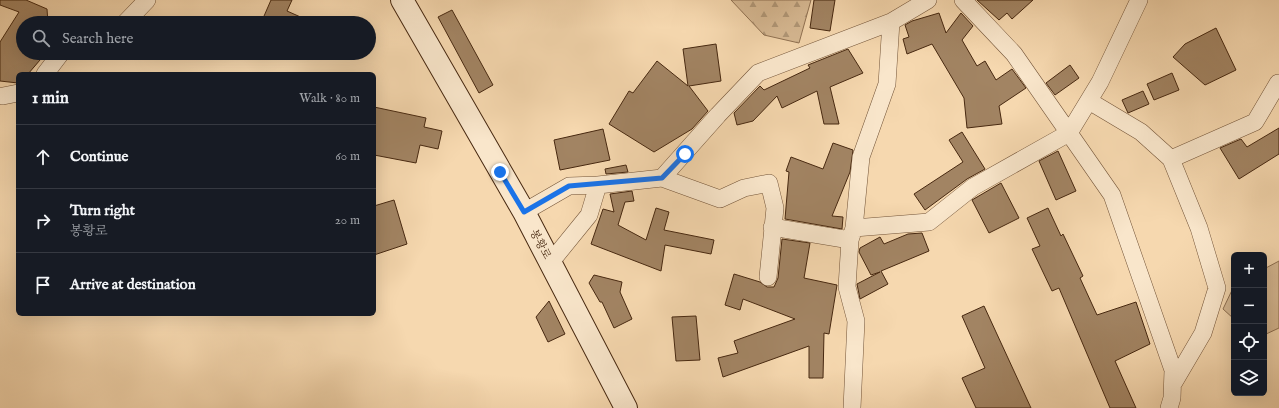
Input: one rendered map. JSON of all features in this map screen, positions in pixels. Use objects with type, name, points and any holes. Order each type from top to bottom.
[{"type":"street","points":[[132,16],[147,0]]},
{"type":"street","name":"봉황로","points":[[402,0],[524,212],[626,408]]},
{"type":"street","points":[[662,178],[758,73],[891,22],[928,0]]},
{"type":"street","points":[[963,0],[1014,54],[1112,195],[1173,370],[1169,408]]},
{"type":"street","points":[[772,227],[852,234],[929,222],[973,187],[1069,133],[1100,82],[1139,0]]},
{"type":"street","points":[[852,408],[856,321],[847,287],[852,234],[861,157],[887,84],[891,22]]},
{"type":"street","points":[[46,72],[55,60]]},
{"type":"street","points":[[1171,159],[1255,122],[1278,83]]},
{"type":"street","points":[[1089,101],[1141,132],[1171,159],[1199,228],[1217,288],[1202,333],[1172,385]]},
{"type":"street","points":[[524,212],[569,186],[598,185],[662,178],[720,199],[744,188],[769,183],[775,208],[768,277]]},
{"type":"street","points":[[550,262],[589,215],[598,185]]},
{"type":"green space","points":[[731,0],[811,0],[799,43],[764,35]]},
{"type":"green space","points":[[1279,261],[1279,328],[1267,334],[1267,288],[1267,267]]},
{"type":"green space","points":[[1231,292],[1231,316],[1223,309]]},
{"type":"building","points":[[0,0],[26,0],[47,9],[48,16],[16,16],[19,12],[0,5]]},
{"type":"building","points":[[271,0],[292,0],[287,11],[298,16],[264,16]]},
{"type":"building","points":[[814,0],[835,0],[830,31],[810,28]]},
{"type":"building","points":[[977,0],[1033,0],[1012,19],[1007,13],[999,20]]},
{"type":"building","points":[[452,10],[493,85],[479,93],[438,17]]},
{"type":"building","points":[[939,13],[946,33],[961,13],[973,26],[962,40],[977,66],[985,61],[996,80],[1012,69],[1026,88],[999,106],[1002,124],[967,128],[964,98],[932,44],[907,54],[903,39],[909,37],[905,25],[912,21]]},
{"type":"building","points":[[16,17],[16,60],[40,60],[30,72],[16,72],[16,83],[0,81],[0,42]]},
{"type":"building","points":[[1216,28],[1236,70],[1205,85],[1173,57],[1185,44]]},
{"type":"building","points":[[716,44],[721,81],[689,86],[708,111],[692,129],[654,152],[609,124],[629,91],[633,93],[657,61],[688,86],[683,49]]},
{"type":"building","points":[[848,49],[863,73],[830,87],[839,124],[824,124],[817,91],[782,108],[777,96],[753,121],[737,125],[734,113],[760,86],[764,90],[810,68],[808,65]]},
{"type":"building","points":[[1070,65],[1079,78],[1055,95],[1046,83]]},
{"type":"building","points":[[1172,73],[1179,90],[1154,100],[1147,84]]},
{"type":"building","points":[[1143,91],[1149,104],[1128,113],[1122,100]]},
{"type":"building","points":[[376,107],[426,118],[424,127],[442,131],[438,149],[420,145],[416,163],[376,155]]},
{"type":"building","points":[[1279,128],[1279,154],[1239,179],[1220,148],[1241,139],[1247,147]]},
{"type":"building","points":[[603,129],[610,160],[560,170],[554,140]]},
{"type":"building","points":[[962,132],[985,169],[967,179],[925,210],[914,194],[963,162],[949,140]]},
{"type":"building","points":[[833,143],[853,150],[850,172],[832,216],[843,217],[842,229],[785,219],[789,172],[786,171],[791,157],[823,169]]},
{"type":"building","points":[[1058,151],[1076,191],[1056,200],[1039,161]]},
{"type":"building","points":[[626,165],[628,172],[606,174],[605,169]]},
{"type":"building","points":[[1001,183],[1019,218],[989,233],[972,200]]},
{"type":"building","points":[[632,191],[634,201],[625,202],[618,225],[646,240],[656,208],[669,212],[664,230],[714,240],[711,254],[665,245],[661,271],[591,244],[603,209],[614,212],[610,194]]},
{"type":"building","points":[[394,200],[407,244],[376,254],[376,205]]},
{"type":"building","points":[[1048,208],[1061,236],[1063,234],[1083,276],[1080,278],[1097,315],[1136,302],[1150,344],[1115,361],[1136,408],[1110,408],[1059,288],[1052,291],[1032,249],[1040,246],[1027,218]]},
{"type":"building","points":[[922,233],[929,251],[881,271],[888,284],[860,299],[857,284],[880,272],[871,275],[859,252],[860,248],[880,237],[884,244],[908,234]]},
{"type":"building","points":[[782,239],[810,243],[804,278],[837,285],[829,334],[824,333],[823,378],[809,378],[809,346],[723,377],[718,358],[738,353],[734,341],[795,319],[743,299],[740,310],[725,305],[734,274],[760,282],[767,287],[774,287],[778,278]]},
{"type":"building","points":[[594,275],[622,282],[620,292],[632,319],[614,328],[602,302],[600,302],[589,283]]},
{"type":"building","points":[[549,301],[565,334],[548,342],[536,317]]},
{"type":"building","points":[[984,306],[1031,408],[976,408],[962,378],[985,368],[962,316]]},
{"type":"building","points":[[696,316],[700,360],[676,361],[672,317]]},
{"type":"route","points":[[500,172],[524,212],[569,186],[598,185],[662,178],[685,154]]}]
